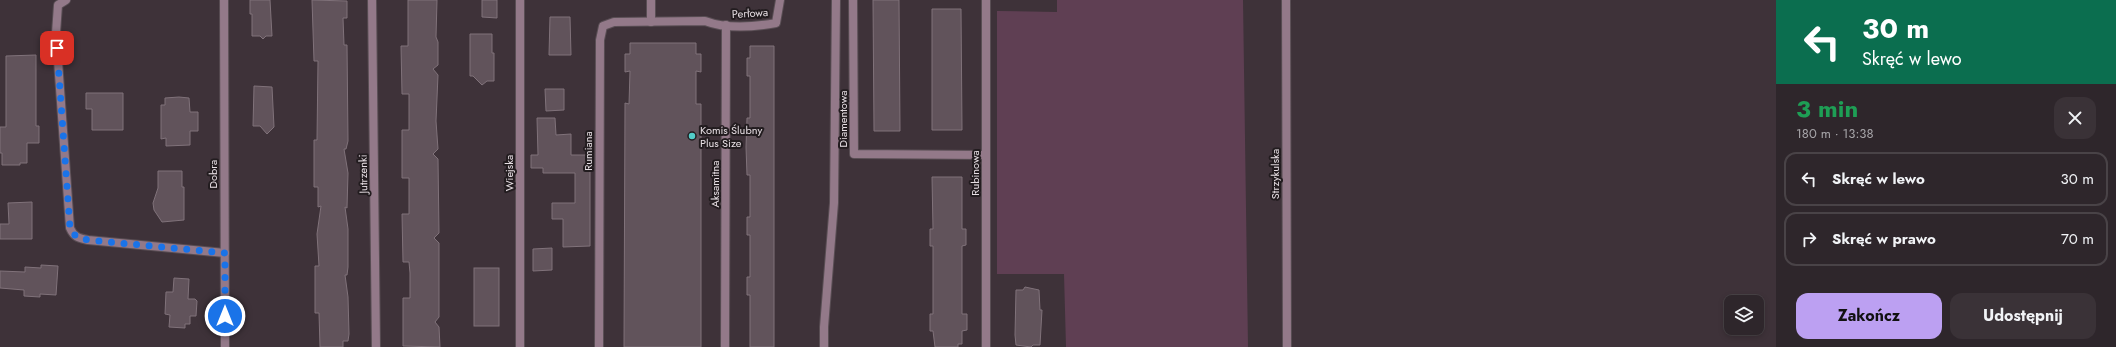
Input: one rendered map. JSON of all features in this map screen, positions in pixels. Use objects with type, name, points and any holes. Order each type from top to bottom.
[{"type":"street","points":[[66,0],[58,4],[56,33],[70,228],[72,235],[77,238],[88,240],[225,253]]},
{"type":"street","name":"Dobra","points":[[224,0],[225,347]]},
{"type":"street","name":"Jutrzenki","points":[[372,0],[376,347]]},
{"type":"street","name":"Wiejska","points":[[520,0],[520,347]]},
{"type":"street","points":[[651,0],[651,22],[705,21],[716,25],[726,25]]},
{"type":"street","name":"Perłowa","points":[[726,25],[761,26],[776,23],[780,0]]},
{"type":"street","points":[[824,347],[824,327],[834,203],[836,0]]},
{"type":"street","name":"Diamentowa","points":[[853,0],[854,154],[986,155]]},
{"type":"street","name":"Rubinowa","points":[[986,0],[986,347]]},
{"type":"street","name":"Strzykulska","points":[[1286,0],[1287,347]]},
{"type":"street","name":"Rumiana","points":[[599,347],[600,40],[603,26],[614,22],[651,22]]},
{"type":"street","name":"Aksamitna","points":[[725,347],[726,25]]},
{"type":"shaded area","points":[[1057,0],[1243,0],[1248,347],[1066,347],[1064,274],[997,274],[997,11],[1057,12]]},
{"type":"building","points":[[250,0],[270,0],[272,36],[266,36],[263,39],[260,36],[252,36],[252,14],[250,14]]},
{"type":"building","points":[[312,0],[347,1],[347,18],[343,18],[344,45],[347,45],[348,141],[346,149],[344,149],[348,173],[347,208],[345,207],[348,229],[348,267],[347,275],[345,275],[348,297],[349,334],[348,341],[343,341],[343,347],[320,347],[319,313],[315,313],[315,266],[319,266],[317,234],[321,206],[318,207],[318,187],[314,187],[314,140],[317,140],[318,61],[314,61]]},
{"type":"building","points":[[408,0],[437,0],[436,37],[438,42],[438,65],[433,69],[438,75],[436,121],[438,149],[433,154],[438,159],[439,233],[434,238],[439,243],[439,317],[435,322],[439,327],[440,347],[403,346],[403,298],[410,298],[410,273],[409,262],[403,262],[402,214],[409,214],[409,178],[402,178],[402,130],[409,130],[409,94],[402,94],[401,46],[408,46]]},
{"type":"building","points":[[482,0],[497,0],[497,18],[482,17]]},
{"type":"building","points":[[873,0],[899,0],[900,131],[874,131]]},
{"type":"building","points":[[932,9],[961,9],[962,130],[932,130]]},
{"type":"building","points":[[550,17],[570,17],[571,55],[549,55]]},
{"type":"building","points":[[470,34],[492,34],[494,81],[487,81],[482,85],[473,76],[470,76]]},
{"type":"building","points":[[630,43],[696,43],[696,54],[701,54],[701,72],[696,71],[696,104],[701,104],[701,347],[624,347],[625,103],[629,104],[630,71],[625,72],[625,54],[630,54]]},
{"type":"building","points":[[750,46],[774,46],[774,347],[750,347],[750,295],[747,295],[747,277],[750,277],[750,235],[747,235],[747,217],[750,217],[750,175],[747,175],[746,147],[747,118],[750,118],[750,76],[747,76],[747,58],[750,58]]},
{"type":"building","points":[[36,55],[36,126],[39,126],[39,143],[27,143],[27,163],[20,163],[20,165],[2,165],[2,153],[0,153],[0,127],[6,127],[6,56]]},
{"type":"building","points":[[254,86],[272,87],[274,127],[267,134],[260,126],[253,126]]},
{"type":"building","points":[[545,89],[564,89],[564,110],[546,111]]},
{"type":"building","points":[[86,93],[123,93],[123,130],[92,130],[92,109],[86,109]]},
{"type":"building","points":[[165,98],[189,98],[190,112],[198,112],[198,131],[190,131],[190,145],[166,146],[166,138],[161,139],[161,105],[165,105]]},
{"type":"building","points":[[537,118],[555,118],[556,135],[571,134],[571,155],[590,155],[590,246],[563,247],[563,219],[552,219],[552,203],[575,203],[575,173],[543,173],[543,168],[531,168],[531,155],[538,155]]},
{"type":"building","points":[[158,171],[182,171],[182,187],[184,187],[184,220],[162,222],[154,210],[153,203],[158,188]]},
{"type":"building","points":[[932,177],[962,177],[962,229],[966,229],[966,245],[962,246],[962,314],[967,314],[967,330],[962,331],[962,344],[958,344],[958,347],[935,347],[933,331],[930,331],[930,314],[933,314],[933,246],[930,246],[930,229],[933,229]]},
{"type":"building","points":[[32,202],[32,239],[0,239],[0,224],[9,224],[8,203]]},
{"type":"building","points":[[552,248],[552,270],[533,271],[533,249]]},
{"type":"building","points":[[41,265],[58,266],[56,295],[40,294],[40,297],[24,296],[24,290],[0,288],[0,271],[25,272],[25,267],[41,268]]},
{"type":"building","points":[[474,268],[499,268],[499,326],[474,326]]},
{"type":"building","points":[[174,278],[189,279],[188,299],[195,299],[197,301],[196,316],[190,316],[190,324],[185,324],[185,328],[169,327],[170,315],[165,314],[166,292],[173,292]]},
{"type":"building","points":[[1025,287],[1039,290],[1040,310],[1042,310],[1040,345],[1033,345],[1031,347],[1016,345],[1015,335],[1016,290],[1023,290]]},
{"type":"place","name":"Komis Ślubny Plus Size","points":[[692,136]]},
{"type":"route","points":[[57,48],[70,228],[72,235],[77,238],[88,240],[225,253],[225,316]]}]
